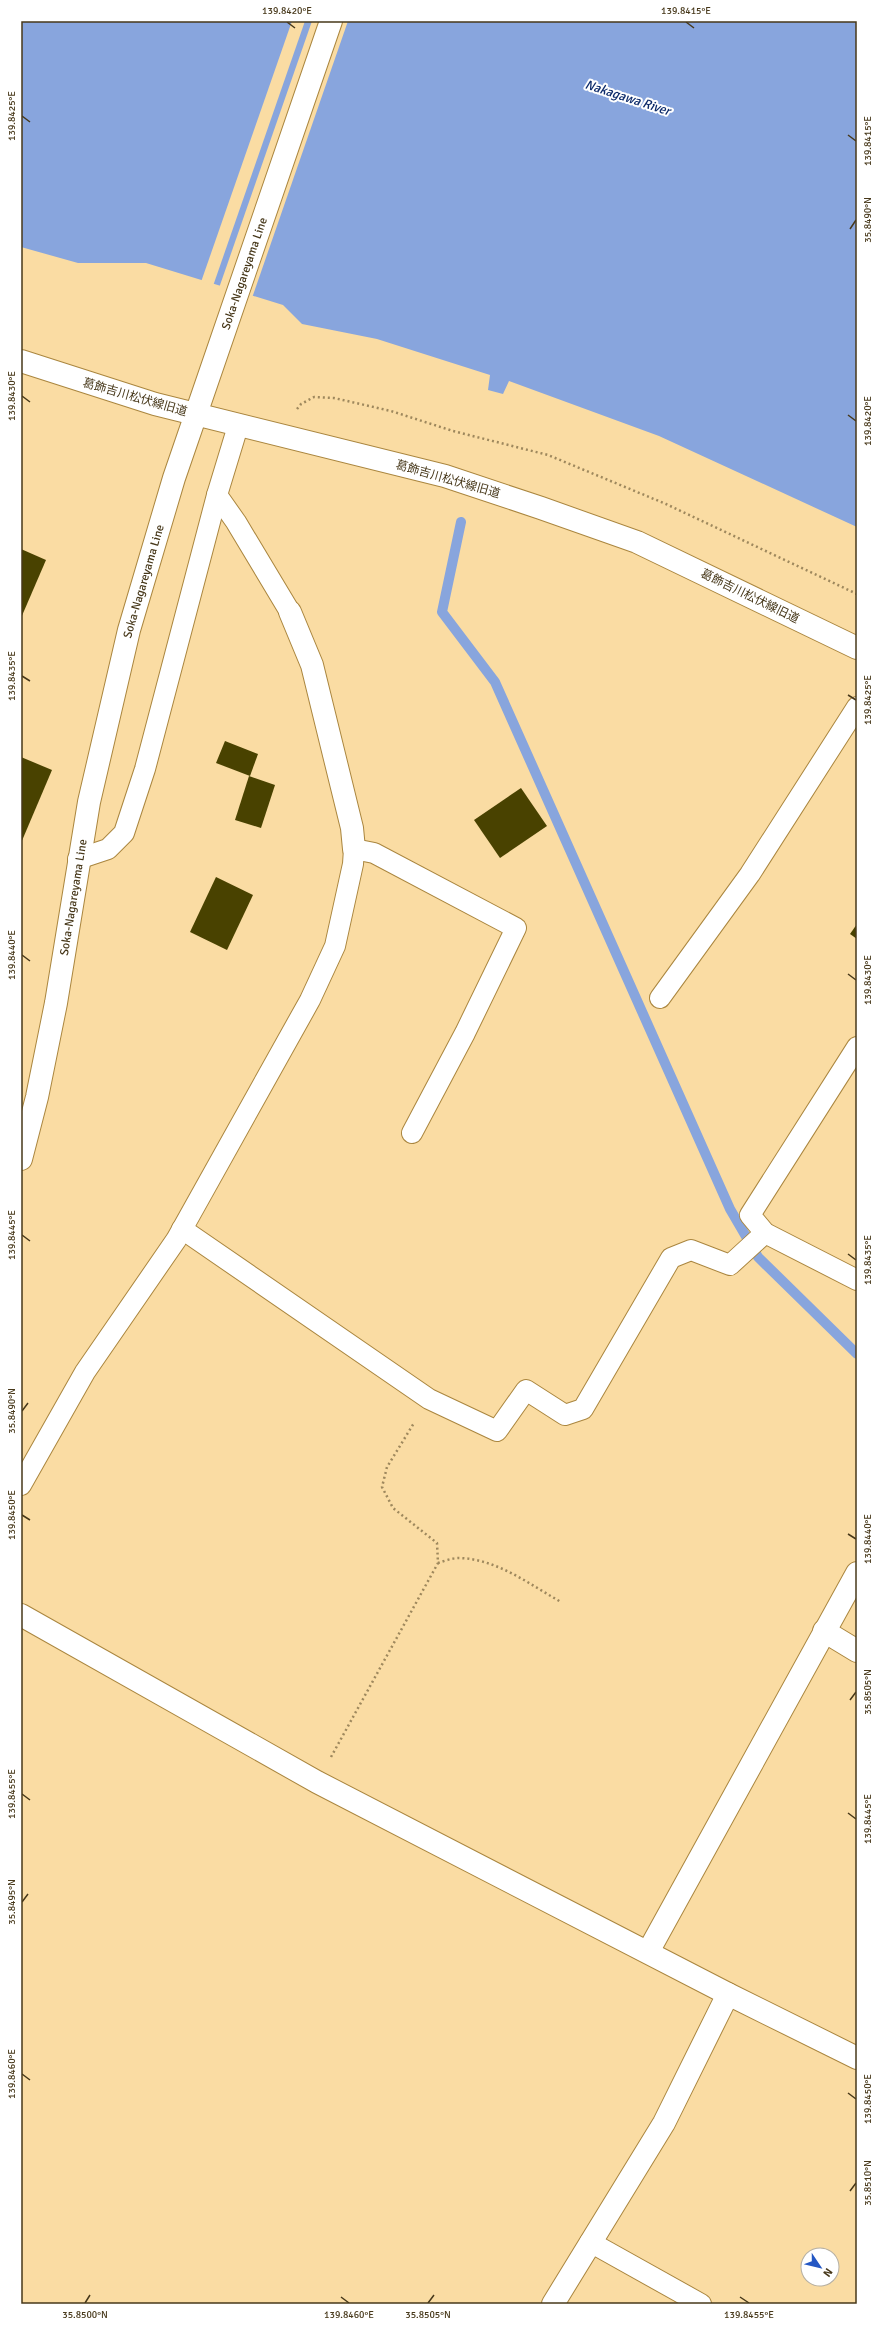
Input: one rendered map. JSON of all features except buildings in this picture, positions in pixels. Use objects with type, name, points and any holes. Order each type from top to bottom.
[{"type":"street","name":"Soka-Nagareyama Line","points":[[21,1159],[37,1097],[56,1003],[78,859],[89,802],[129,630],[169,495],[331,21]]},
{"type":"street","name":"葛飾吉川松伏線旧道","points":[[21,361],[112,392],[196,415],[445,476],[637,542],[857,648]]},
{"type":"street","points":[[290,612],[312,665],[352,828],[354,849]]},
{"type":"street","points":[[648,1952],[857,1573]]},
{"type":"street","points":[[21,1615],[317,1782],[728,1994],[857,2058]]},
{"type":"street","points":[[824,1631],[857,1651]]},
{"type":"street","points":[[552,2304],[664,2123],[728,1994]]},
{"type":"lane","points":[[78,859],[108,849],[124,833],[145,769],[217,495],[238,426]]},
{"type":"lane","points":[[217,495],[290,612]]},
{"type":"lane","points":[[660,998],[750,874],[857,707]]},
{"type":"lane","points":[[21,1485],[85,1372],[182,1229],[310,1000],[335,946],[353,864],[354,849],[374,853],[516,928],[465,1033],[412,1132]]},
{"type":"lane","points":[[857,1046],[750,1215],[765,1233],[857,1280]]},
{"type":"lane","points":[[182,1229],[429,1399],[497,1431],[526,1390],[565,1415],[583,1409],[671,1258],[691,1250],[730,1265],[765,1233]]},
{"type":"lane","points":[[590,2242],[700,2304]]},
{"type":"path","points":[[294,413],[301,404],[314,397],[334,398],[391,411],[452,431],[548,455],[666,504],[857,594]]},
{"type":"path","points":[[317,1782],[438,1563],[437,1543],[393,1508],[382,1487],[387,1467],[429,1399]]},
{"type":"path","points":[[438,1563],[458,1558],[482,1561],[501,1568],[561,1602]]},
{"type":"water","name":"Nakagawa River","points":[[21,21],[857,21],[857,527],[659,436],[509,381],[503,394],[488,390],[490,375],[377,339],[302,324],[283,305],[146,263],[78,263],[21,247]]},
{"type":"pier","points":[[292,21],[305,21],[213,286],[201,282]]},
{"type":"pier","points":[[312,21],[348,21],[252,298],[219,288]]},
{"type":"waterway","points":[[461,522],[442,612],[495,682],[730,1209],[758,1257],[857,1354]]}]
